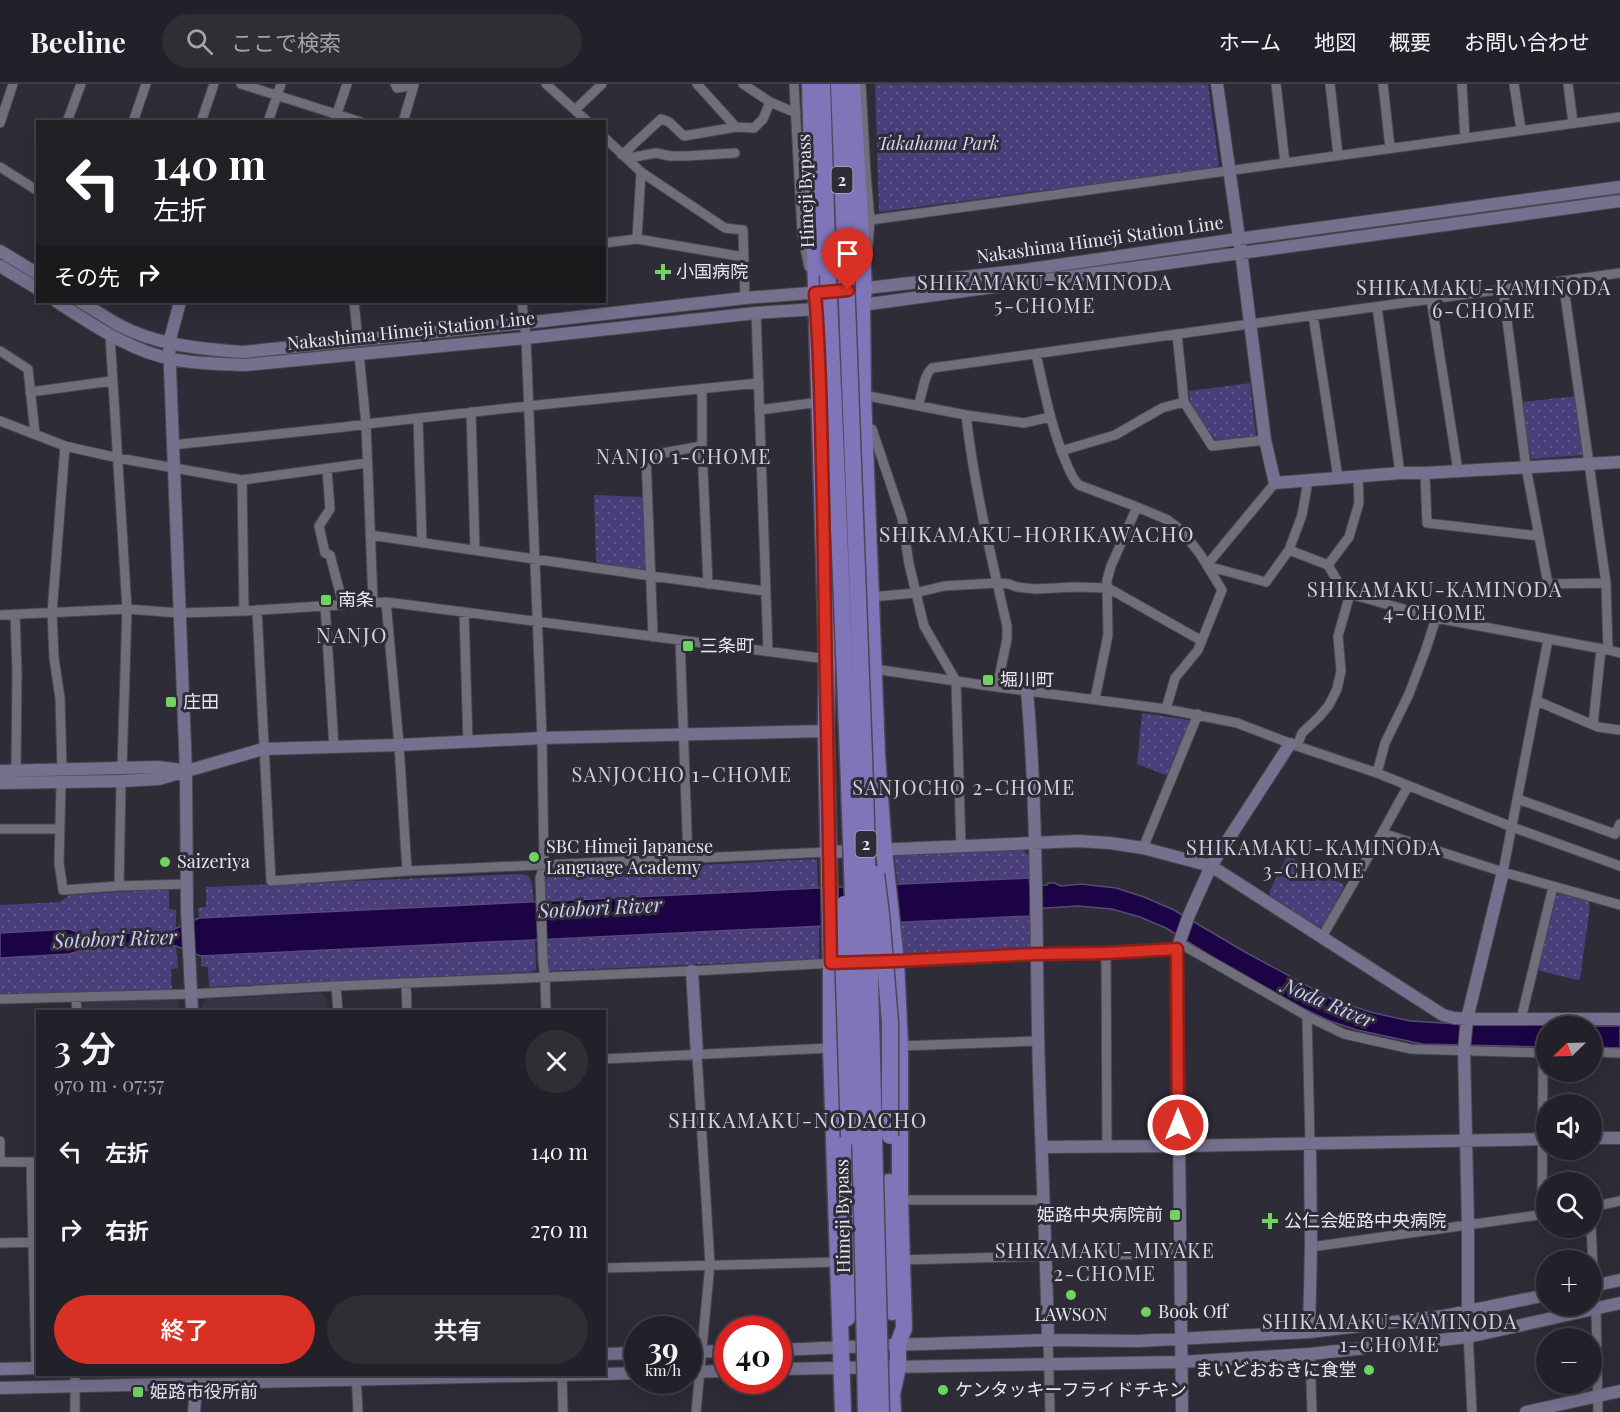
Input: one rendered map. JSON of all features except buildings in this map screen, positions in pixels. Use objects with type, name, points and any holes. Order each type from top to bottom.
[{"type":"highway","points":[[810,84],[826,659],[831,1048],[843,1412]]},
{"type":"highway","name":"Himeji Bypass","points":[[822,84],[852,841],[866,1412]]},
{"type":"highway","name":"Himeji Bypass","points":[[839,84],[865,784],[881,1412]]},
{"type":"highway","points":[[852,84],[863,297],[864,428],[877,755],[895,956],[900,1046],[900,1200],[904,1328],[898,1344],[892,1394],[893,1412]]},
{"type":"highway","points":[[865,784],[881,914],[890,1022],[888,1247],[894,1330],[898,1344]]},
{"type":"highway","points":[[842,1349],[854,1286],[843,929],[844,865],[852,841]]},
{"type":"highway","points":[[842,1367],[854,1397],[854,1412]]},
{"type":"highway","points":[[897,1367],[902,1392],[902,1412]]},
{"type":"street","points":[[0,123],[13,84]]},
{"type":"street","points":[[68,120],[81,84]]},
{"type":"street","points":[[134,120],[146,84]]},
{"type":"street","points":[[202,120],[214,84]]},
{"type":"street","points":[[241,84],[335,117],[351,120]]},
{"type":"street","points":[[269,120],[280,84]]},
{"type":"street","points":[[335,117],[347,84]]},
{"type":"street","points":[[395,84],[397,88],[414,85],[404,120]]},
{"type":"street","points":[[546,84],[586,120]]},
{"type":"street","points":[[575,110],[602,84]]},
{"type":"street","points":[[697,84],[736,127]]},
{"type":"street","points":[[743,84],[770,102],[796,113]]},
{"type":"street","points":[[794,84],[802,234],[816,301]]},
{"type":"street","points":[[861,84],[870,220],[863,297]]},
{"type":"street","points":[[866,174],[867,84]]},
{"type":"street","points":[[1217,84],[1241,252],[1264,440],[1275,483]]},
{"type":"street","points":[[1276,84],[1285,163]]},
{"type":"street","points":[[1330,84],[1338,155]]},
{"type":"street","points":[[1383,84],[1390,148]]},
{"type":"street","points":[[1462,84],[1465,138]]},
{"type":"street","points":[[1514,84],[1521,130]]},
{"type":"street","points":[[1568,84],[1573,123]]},
{"type":"street","points":[[622,156],[661,119],[669,122],[684,136],[736,127],[754,128],[763,119],[770,102]]},
{"type":"street","points":[[870,220],[1620,117]]},
{"type":"street","points":[[606,139],[641,172],[725,228],[743,230],[745,298]]},
{"type":"street","points":[[622,156],[634,157],[656,153],[670,156],[735,153]]},
{"type":"street","points":[[0,167],[36,190]]},
{"type":"street","points":[[637,239],[641,172]]},
{"type":"street","name":"Nakashima Himeji Station Line","points":[[863,297],[1024,270],[1620,187]]},
{"type":"street","name":"Nakashima Himeji Station Line","points":[[59,303],[110,335],[170,359],[245,365],[756,313],[816,301],[1241,252],[1620,201]]},
{"type":"street","points":[[606,243],[637,239],[744,257]]},
{"type":"street","points":[[0,250],[36,273]]},
{"type":"street","points":[[0,266],[36,288]]},
{"type":"street","points":[[918,405],[927,372],[932,368],[1620,273]]},
{"type":"street","points":[[1563,281],[1606,583],[1604,649],[1593,725]]},
{"type":"street","points":[[1503,289],[1526,467],[1548,584],[1606,583]]},
{"type":"street","name":"Nakashima Himeji Station Line","points":[[83,303],[118,325],[170,344],[243,352],[745,298],[816,301]]},
{"type":"street","points":[[1431,299],[1458,471]]},
{"type":"street","points":[[180,303],[170,344],[170,359],[178,613],[186,771],[186,884],[192,1010]]},
{"type":"street","points":[[354,303],[358,340]]},
{"type":"street","points":[[522,303],[526,338],[542,738],[544,865],[540,878],[546,1010]]},
{"type":"street","points":[[1377,307],[1400,473]]},
{"type":"street","points":[[756,313],[768,651]]},
{"type":"street","points":[[1313,315],[1338,478]]},
{"type":"street","points":[[1177,334],[1184,402],[1212,446],[1264,440]]},
{"type":"street","points":[[110,335],[127,609],[122,768]]},
{"type":"street","points":[[0,351],[28,369],[35,434]]},
{"type":"street","points":[[359,354],[366,423],[373,602]]},
{"type":"street","points":[[1036,354],[1050,417],[1061,451],[1074,480],[1079,485],[1168,520],[1181,530],[1222,590],[1198,650],[1175,678],[1166,709]]},
{"type":"street","points":[[30,392],[112,381]]},
{"type":"street","points":[[172,445],[759,383]]},
{"type":"street","points":[[702,389],[708,584]]},
{"type":"street","points":[[863,395],[966,415],[1024,423],[1050,417]]},
{"type":"street","points":[[759,410],[820,402]]},
{"type":"street","points":[[1061,451],[1114,435],[1162,408],[1184,402]]},
{"type":"street","points":[[471,412],[475,550]]},
{"type":"street","points":[[966,415],[969,449],[981,511],[1007,626],[1007,639],[997,687]]},
{"type":"street","points":[[418,418],[422,543]]},
{"type":"street","points":[[0,421],[65,446],[242,480],[367,463]]},
{"type":"street","points":[[864,428],[872,429],[902,518],[909,564],[924,626],[956,681],[961,847]]},
{"type":"street","points":[[62,769],[60,698],[54,658],[52,613],[65,446]]},
{"type":"street","points":[[653,637],[646,456],[702,446]]},
{"type":"street","points":[[1207,566],[1275,483],[1400,473],[1620,462]]},
{"type":"street","points":[[327,469],[330,509],[319,526],[325,553],[330,555],[343,604]]},
{"type":"street","points":[[1425,473],[1428,523],[1539,536]]},
{"type":"street","points":[[1328,565],[1349,537],[1359,503],[1358,477]]},
{"type":"street","points":[[242,480],[244,612]]},
{"type":"street","points":[[1207,566],[1266,582],[1289,550],[1302,515],[1308,481]]},
{"type":"street","points":[[1095,699],[1108,635],[1107,580],[1137,507]]},
{"type":"street","points":[[370,535],[765,591]]},
{"type":"street","points":[[1289,550],[1328,565],[1342,589],[1350,594],[1436,618],[1620,653]]},
{"type":"street","points":[[871,597],[915,593],[944,586],[997,583],[1035,590],[1076,587],[1108,588],[1202,641]]},
{"type":"street","points":[[1182,1412],[1178,946],[1211,866],[1302,733],[1329,705],[1337,689],[1341,671],[1338,636],[1350,594]]},
{"type":"street","points":[[0,615],[127,609],[178,613],[244,612],[386,602],[826,659]]},
{"type":"street","points":[[386,602],[399,745],[407,871]]},
{"type":"street","points":[[325,605],[334,747]]},
{"type":"street","points":[[257,610],[271,881],[407,871],[828,852],[885,858],[961,847],[1078,841],[1110,843],[1143,848],[1211,866],[1443,1015],[1467,1019],[1620,1019]]},
{"type":"street","points":[[464,612],[468,742]]},
{"type":"street","points":[[15,614],[16,771]]},
{"type":"street","points":[[1377,773],[1385,743],[1409,694],[1436,618]]},
{"type":"street","points":[[680,640],[688,859]]},
{"type":"street","points":[[1472,1412],[1468,1331],[1465,1141],[1464,1050],[1467,1019],[1503,872],[1548,640]]},
{"type":"street","points":[[874,669],[1166,709],[1237,723],[1377,773],[1512,827],[1620,866]]},
{"type":"street","points":[[1027,691],[1036,844],[1038,1041],[1047,1256],[1050,1412]]},
{"type":"street","points":[[1538,701],[1593,725],[1620,730]]},
{"type":"street","points":[[1143,848],[1198,714]]},
{"type":"street","points":[[0,783],[159,779],[263,749],[542,738],[826,731]]},
{"type":"street","points":[[0,771],[158,767],[186,771]]},
{"type":"street","points":[[119,886],[121,781]]},
{"type":"street","points":[[61,783],[59,863],[63,891],[119,886],[186,884]]},
{"type":"street","points":[[1322,937],[1408,786]]},
{"type":"street","points":[[1518,798],[1616,834],[1620,825]]},
{"type":"street","points":[[0,829],[60,829]]},
{"type":"street","points":[[1382,833],[1503,872],[1620,905]]},
{"type":"street","points":[[1521,1019],[1553,887]]},
{"type":"street","points":[[0,999],[191,994],[692,970],[831,963],[895,956],[1106,953],[1178,946],[1344,1034],[1412,1049],[1536,1053]]},
{"type":"street","points":[[1106,953],[1107,1147]]},
{"type":"street","points":[[692,970],[710,1264],[701,1316]]},
{"type":"street","points":[[406,983],[407,1010]]},
{"type":"street","points":[[336,986],[338,1010]]},
{"type":"street","points":[[76,998],[77,1010]]},
{"type":"street","points":[[1307,1016],[1311,1247],[1309,1332]]},
{"type":"street","points":[[900,1046],[1038,1041]]},
{"type":"street","points":[[606,1059],[831,1048]]},
{"type":"street","points":[[1602,1052],[1620,1053]]},
{"type":"street","points":[[1602,1138],[1620,1138]]},
{"type":"street","points":[[1042,1147],[1536,1139]]},
{"type":"street","points":[[0,1141],[0,1162],[34,1162],[36,1305]]},
{"type":"street","points":[[900,1200],[1044,1200]]},
{"type":"street","points":[[1602,1205],[1620,1201]]},
{"type":"street","points":[[1311,1247],[1536,1215]]},
{"type":"street","points":[[0,1243],[35,1242]]},
{"type":"street","points":[[901,1260],[1180,1254]]},
{"type":"street","points":[[606,1268],[838,1262]]},
{"type":"street","points":[[1602,1284],[1620,1280]]},
{"type":"street","points":[[792,1350],[1048,1340],[1137,1341],[1309,1332],[1444,1316],[1536,1297]]},
{"type":"street","points":[[1602,1308],[1620,1303]]},
{"type":"street","points":[[792,1369],[1181,1362],[1310,1354],[1555,1316]]},
{"type":"street","points":[[1596,1316],[1598,1412]]},
{"type":"street","points":[[606,1354],[624,1353]]},
{"type":"street","points":[[1310,1354],[1311,1412]]},
{"type":"street","points":[[0,1369],[36,1368]]},
{"type":"street","points":[[606,1374],[624,1373]]},
{"type":"street","points":[[0,1388],[75,1380],[425,1376]]},
{"type":"street","points":[[562,1376],[563,1412]]},
{"type":"street","points":[[356,1377],[358,1412]]},
{"type":"street","points":[[194,1412],[197,1379]]},
{"type":"street","points":[[75,1380],[75,1412]]},
{"type":"street","points":[[1532,1411],[1620,1391]]},
{"type":"street","points":[[695,1394],[696,1412]]},
{"type":"shaded area","points":[[322,993],[327,999],[328,1010],[202,1010],[202,1004],[207,999]]},
{"type":"shaded area","points":[[174,999],[178,1001],[179,1010],[82,1010],[85,1002]]},
{"type":"green space","name":"Takahama Park","points":[[875,84],[1208,84],[1219,164],[1216,168],[879,212]]},
{"type":"green space","points":[[1250,383],[1256,436],[1216,440],[1191,408],[1189,391]]},
{"type":"green space","points":[[1577,396],[1585,455],[1531,459],[1522,402]]},
{"type":"green space","points":[[594,495],[643,497],[646,567],[642,571],[600,564],[596,560]]},
{"type":"green space","points":[[1142,713],[1189,720],[1190,726],[1168,776],[1137,764]]},
{"type":"green space","points":[[1022,849],[1030,857],[1029,878],[898,885],[894,856]]},
{"type":"green space","points":[[1290,857],[1343,884],[1344,887],[1323,926],[1319,928],[1270,897],[1269,892],[1286,858]]},
{"type":"green space","points":[[817,859],[818,889],[543,901],[543,885],[549,875],[558,872]]},
{"type":"green space","points":[[522,874],[529,876],[534,902],[199,918],[198,908],[206,907],[206,887]]},
{"type":"green space","points":[[169,889],[169,909],[176,910],[176,929],[168,932],[82,934],[69,929],[0,933],[0,905],[59,902],[70,895]]},
{"type":"green space","points":[[1560,894],[1588,901],[1590,906],[1580,979],[1577,980],[1537,970],[1555,897]]},
{"type":"green space","points":[[1030,916],[1030,949],[904,955],[901,922]]},
{"type":"green space","points":[[819,926],[819,959],[549,971],[546,964],[545,940]]},
{"type":"green space","points":[[535,940],[536,969],[531,972],[209,987],[208,967],[201,966],[201,956]]},
{"type":"green space","points":[[176,946],[178,968],[171,969],[172,991],[0,995],[0,958],[69,954],[85,949]]},
{"type":"water","name":"Sotobori River","points":[[1029,878],[1030,886],[1047,885],[1048,883],[1061,886],[1081,884],[1116,888],[1144,897],[1174,910],[1332,999],[1370,1012],[1410,1021],[1536,1025],[1536,1047],[1422,1044],[1357,1030],[1330,1021],[1268,992],[1166,928],[1112,909],[1078,906],[1030,909],[1030,916],[201,956],[170,945],[85,949],[69,954],[0,958],[0,933],[69,929],[82,934],[168,932],[199,918]]},
{"type":"water","name":"Sotobori River","points":[[1602,1026],[1620,1026],[1620,1048],[1602,1047]]},
{"type":"place","name":"小国病院","points":[[663,272]]},
{"type":"place","name":"南条","points":[[326,600]]},
{"type":"place","name":"三条町","points":[[688,646]]},
{"type":"place","name":"堀川町","points":[[988,680]]},
{"type":"place","name":"庄田","points":[[171,702]]},
{"type":"place","name":"SBC Himeji Japanese Language Academy","points":[[534,857]]},
{"type":"place","name":"Saizeriya","points":[[165,862]]},
{"type":"place","name":"姫路中央病院前","points":[[1175,1215]]},
{"type":"place","name":"公仁会姫路中央病院","points":[[1270,1221]]},
{"type":"place","name":"LAWSON","points":[[1071,1295]]},
{"type":"place","name":"Book Off","points":[[1146,1312]]},
{"type":"place","name":"まいどおおきに食堂","points":[[1369,1370]]},
{"type":"place","name":"ケンタッキーフライドチキン","points":[[943,1390]]},
{"type":"place","name":"姫路市役所前","points":[[138,1392]]},
{"type":"district","name":"SHIKAMAKU-KAMINODA 5-CHOME","points":[[1045,294]]},
{"type":"district","name":"SHIKAMAKU-KAMINODA 6-CHOME","points":[[1484,300]]},
{"type":"district","name":"NANJO 1-CHOME","points":[[684,457]]},
{"type":"district","name":"SHIKAMAKU-HORIKAWACHO","points":[[1037,535]]},
{"type":"district","name":"SHIKAMAKU-KAMINODA 4-CHOME","points":[[1435,602]]},
{"type":"district","name":"NANJO","points":[[352,636]]},
{"type":"district","name":"SANJOCHO 1-CHOME","points":[[682,775]]},
{"type":"district","name":"SANJOCHO 2-CHOME","points":[[964,788]]},
{"type":"district","name":"SHIKAMAKU-KAMINODA 3-CHOME","points":[[1314,860]]},
{"type":"district","name":"SHIKAMAKU-NODACHO","points":[[798,1121]]},
{"type":"district","name":"SHIKAMAKU-MIYAKE 2-CHOME","points":[[1105,1262]]},
{"type":"district","name":"SHIKAMAKU-KAMINODA 1-CHOME","points":[[1390,1334]]},
{"type":"route","points":[[848,290],[815,293],[824,567],[831,963],[1177,949],[1178,1125]]},
{"type":"water label","name":"Noda River","points":[[1328,1003]]}]
